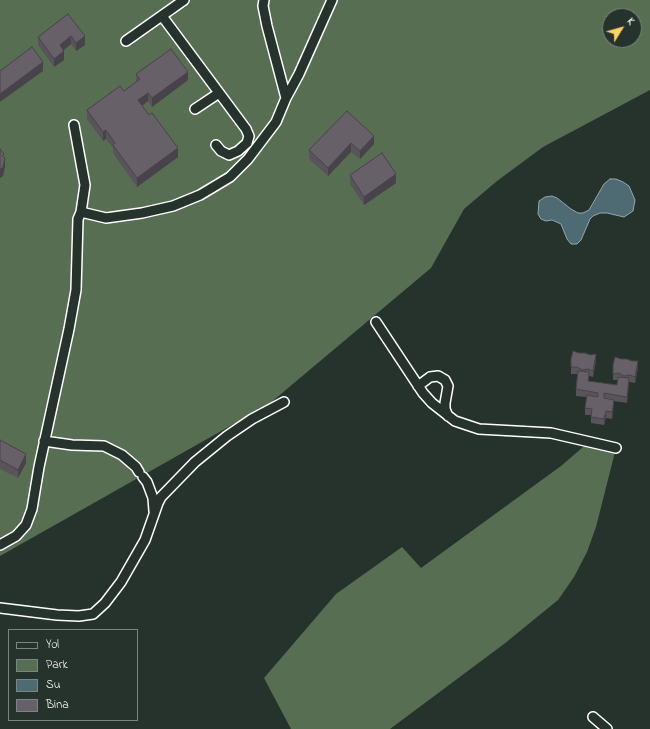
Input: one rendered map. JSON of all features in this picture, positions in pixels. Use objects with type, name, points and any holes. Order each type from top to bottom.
[{"type":"street","points":[[126,41],[184,0]]},
{"type":"street","points":[[264,0],[263,6],[267,26],[286,98]]},
{"type":"street","points":[[81,212],[106,218],[142,213],[173,206],[200,195],[230,177],[248,159],[276,122],[332,0]]},
{"type":"street","points":[[162,16],[249,136],[247,143],[238,151],[229,155],[221,151],[216,145]]},
{"type":"street","points":[[195,109],[219,93]]},
{"type":"street","points":[[0,545],[16,536],[26,525],[32,509],[44,441],[69,329],[76,290],[78,219],[81,212],[85,185],[74,125]]},
{"type":"street","points":[[376,322],[418,386],[429,400],[455,421],[479,429],[551,433],[616,448]]},
{"type":"street","points":[[418,386],[430,377],[438,376],[446,380],[448,392],[445,409],[448,416]]},
{"type":"street","points":[[429,400],[436,401],[442,399],[448,392]]},
{"type":"street","points":[[0,608],[57,615],[79,616],[93,614],[105,603],[121,582],[145,540],[161,497],[195,462],[227,436],[252,419],[284,402]]},
{"type":"street","points":[[44,441],[72,445],[104,446],[122,455],[136,467],[147,482],[152,498],[154,513]]},
{"type":"street","points":[[593,717],[607,729]]},
{"type":"green space","points":[[0,0],[650,0],[650,90],[543,147],[497,181],[464,209],[431,268],[269,404],[0,556]]},
{"type":"green space","points":[[590,441],[616,448],[596,527],[587,552],[574,577],[558,600],[504,644],[390,729],[291,729],[264,678],[336,594],[402,547],[421,568],[561,466]]},
{"type":"water","points":[[610,179],[616,179],[629,186],[635,200],[633,211],[624,217],[607,213],[600,213],[593,216],[590,219],[581,240],[577,244],[571,244],[567,239],[561,224],[552,220],[546,221],[541,219],[538,214],[539,201],[545,197],[552,196],[578,213],[583,213],[589,210],[604,184]]},
{"type":"building","points":[[68,14],[85,36],[76,43],[71,36],[60,45],[64,51],[54,59],[38,37]]},
{"type":"building","points":[[32,47],[43,62],[0,94],[0,71]]},
{"type":"building","points":[[171,49],[188,72],[152,98],[148,93],[138,100],[149,115],[152,113],[178,148],[137,178],[113,145],[115,143],[106,130],[103,132],[87,110],[120,86],[124,91],[140,79],[136,74]]},
{"type":"building","points":[[347,111],[374,136],[360,151],[351,143],[328,168],[309,150]]},
{"type":"building","points":[[0,149],[4,154],[2,156],[5,158],[3,167],[0,170]]},
{"type":"building","points":[[382,153],[396,174],[364,197],[350,175]]},
{"type":"building","points":[[573,351],[590,355],[596,354],[593,371],[571,367]]},
{"type":"building","points":[[615,357],[638,361],[635,377],[630,375],[624,376],[619,373],[613,374]]},
{"type":"building","points":[[578,371],[589,372],[588,381],[617,385],[618,377],[629,378],[627,397],[604,393],[604,398],[614,400],[612,412],[606,411],[604,419],[591,417],[592,409],[585,408],[587,395],[598,397],[598,393],[576,389]]},
{"type":"building","points":[[0,440],[26,454],[18,470],[0,460]]}]
